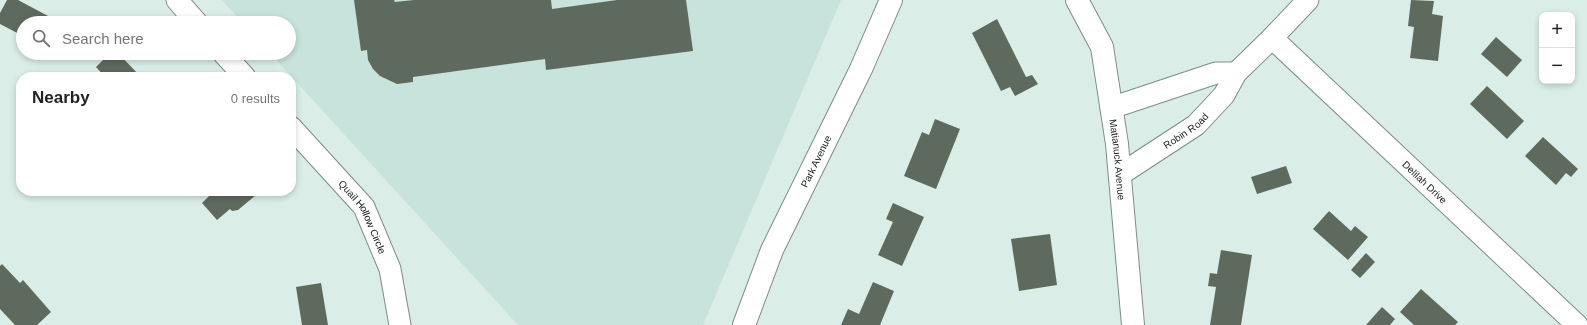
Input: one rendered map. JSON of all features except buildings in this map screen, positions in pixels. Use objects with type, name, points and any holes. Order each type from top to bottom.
[{"type":"main road","name":"Park Avenue","points":[[744,325],[772,250],[861,69],[891,0]]},
{"type":"main road","name":"Matianuck Avenue","points":[[1077,0],[1102,47],[1121,174],[1133,325]]},
{"type":"street","points":[[177,0],[191,16]]},
{"type":"street","name":"Robin Road","points":[[1121,174],[1196,125],[1224,95],[1236,73],[1308,0]]},
{"type":"street","name":"Delilah Drive","points":[[1272,38],[1577,325]]},
{"type":"street","points":[[229,60],[240,72]]},
{"type":"street","points":[[1112,108],[1216,73],[1236,73]]},
{"type":"street","name":"Quail Hollow Circle","points":[[296,132],[364,206],[390,269],[400,325]]},
{"type":"shaded area","points":[[222,0],[841,0],[703,325],[518,325],[296,82],[296,72],[287,72],[276,60],[296,60],[296,16],[237,16]]}]
